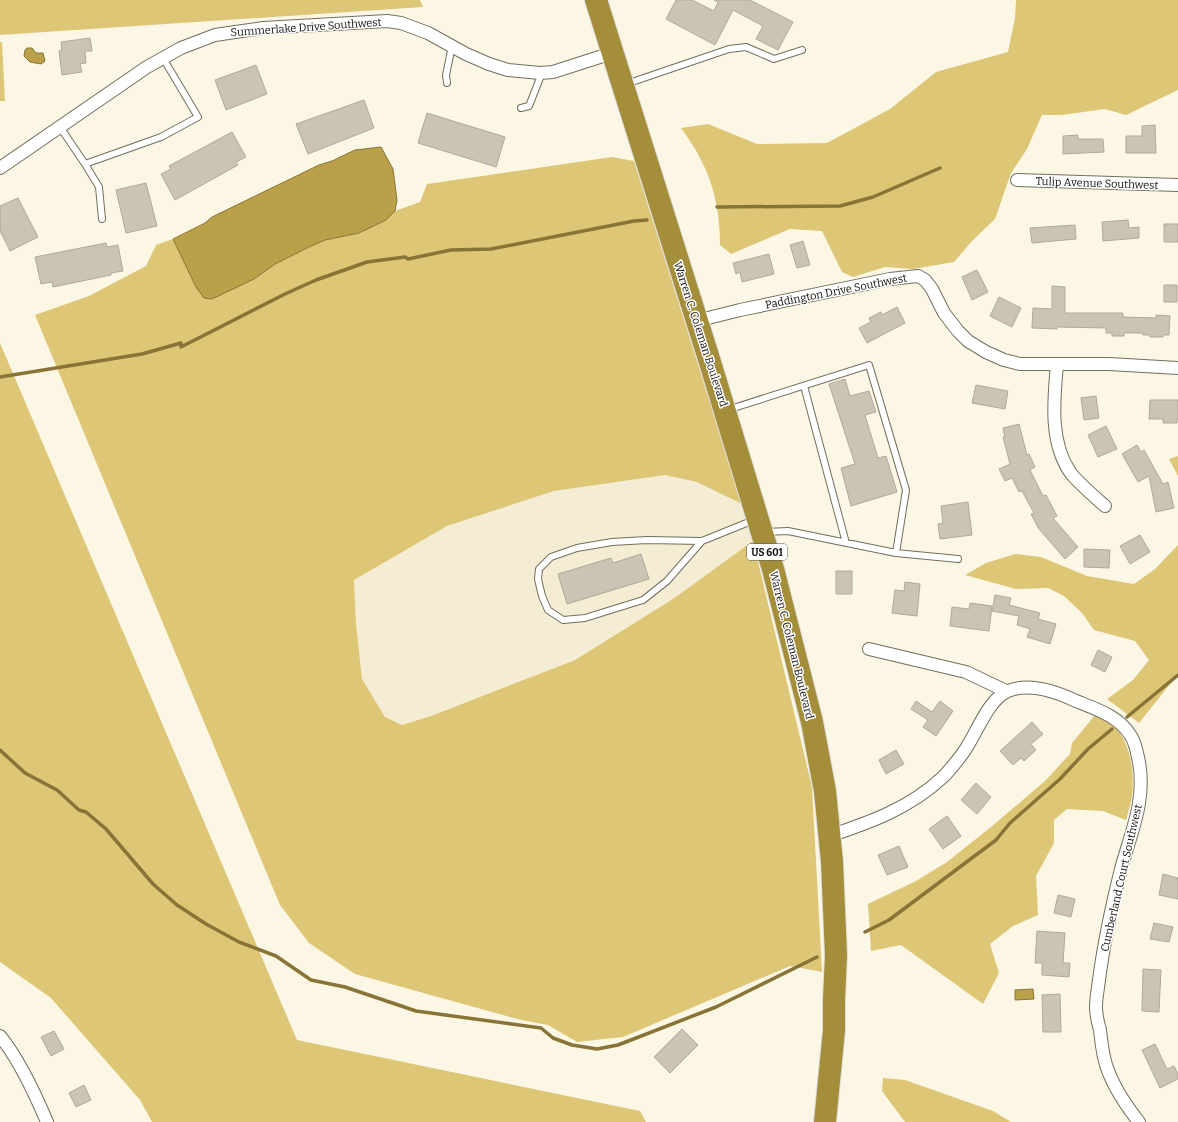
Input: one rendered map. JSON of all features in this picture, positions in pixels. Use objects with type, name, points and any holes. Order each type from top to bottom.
[{"type":"highway","name":"Warren C. Coleman Boulevard","points":[[596,0],[760,526],[812,722],[825,791],[832,862],[836,955],[834,1030],[826,1122]]},
{"type":"street","name":"Summerlake Drive Southwest","points":[[0,168],[147,68],[181,48],[215,35],[263,28],[387,21],[401,23],[428,33],[466,54],[502,68],[508,70],[542,73],[553,72],[612,52]]},
{"type":"street","name":"Tulip Avenue Southwest","points":[[1017,180],[1178,185]]},
{"type":"street","name":"Paddington Drive Southwest","points":[[696,321],[740,310],[883,280],[918,276],[925,280],[932,289],[944,313],[968,341],[986,352],[1004,360],[1020,364],[1109,364],[1178,368]]},
{"type":"street","points":[[1057,364],[1054,402],[1056,438],[1061,456],[1071,473],[1105,506]]},
{"type":"street","points":[[829,836],[876,820],[898,809],[920,795],[943,776],[963,753],[997,699],[1006,691],[966,672],[869,649]]},
{"type":"street","name":"Cumberland Court Southwest","points":[[1006,691],[1018,688],[1033,688],[1062,695],[1091,707],[1105,713],[1118,722],[1130,734],[1136,745],[1141,776],[1141,793],[1137,819],[1121,868],[1116,897],[1108,926],[1096,1008],[1104,1059],[1124,1102],[1139,1122]]},
{"type":"street","points":[[0,1036],[18,1062],[47,1122]]},
{"type":"lane","points":[[447,83],[446,75],[452,46]]},
{"type":"lane","points":[[622,85],[729,49],[746,47],[774,59],[802,50]]},
{"type":"lane","points":[[85,164],[161,137],[198,117],[164,58]]},
{"type":"lane","points":[[521,108],[529,106],[542,73]]},
{"type":"lane","points":[[60,127],[99,187],[102,219]]},
{"type":"lane","points":[[725,410],[868,365],[870,366],[906,490],[896,553]]},
{"type":"lane","points":[[804,386],[846,543]]},
{"type":"lane","points":[[702,541],[667,581],[643,600],[585,618],[563,620],[548,610],[542,596],[538,579],[539,569],[551,557],[577,548],[612,542],[647,540],[702,541],[760,526],[896,553],[958,559]]},
{"type":"shaded area","points":[[0,0],[420,0],[423,7],[0,35]]},
{"type":"shaded area","points":[[1016,0],[1178,0],[1178,90],[1126,115],[1105,109],[1062,115],[1042,115],[1027,149],[1011,173],[995,219],[972,241],[954,262],[913,269],[885,267],[853,277],[842,272],[822,231],[790,229],[731,254],[720,245],[718,212],[710,180],[697,152],[681,128],[708,124],[757,144],[827,143],[890,109],[936,72],[1008,52],[1015,18]]},
{"type":"shaded area","points":[[0,42],[2,42],[5,101],[0,101]]},
{"type":"shaded area","points":[[27,48],[32,48],[36,53],[43,53],[45,61],[41,64],[30,62],[24,56]]},
{"type":"shaded area","points":[[381,147],[393,169],[397,200],[395,211],[386,220],[359,233],[325,240],[275,264],[254,279],[212,299],[204,298],[196,287],[173,239],[205,223],[212,217],[319,165],[332,161],[355,150]]},
{"type":"shaded area","points":[[612,157],[634,161],[742,504],[697,482],[665,475],[554,491],[447,526],[354,580],[356,624],[362,679],[385,717],[402,725],[431,716],[575,660],[673,599],[753,541],[812,787],[822,972],[790,966],[623,1037],[577,1042],[548,1025],[521,1020],[355,974],[309,943],[280,905],[35,315],[89,296],[146,266],[156,245],[173,239],[196,287],[204,298],[254,279],[275,264],[325,240],[359,233],[386,220],[395,211],[420,202],[427,184]]},
{"type":"shaded area","points":[[0,343],[297,1040],[640,1111],[646,1122],[152,1122],[140,1100],[51,998],[0,962]]},
{"type":"shaded area","points":[[1178,456],[1178,476],[1169,459]]},
{"type":"shaded area","points":[[665,475],[697,482],[742,504],[753,541],[673,599],[575,660],[431,716],[402,725],[385,717],[362,679],[356,624],[354,580],[447,526],[554,491]]},
{"type":"shaded area","points":[[1178,545],[1178,674],[1139,723],[1107,699],[1133,680],[1149,660],[1135,641],[1094,630],[1082,613],[1064,596],[1048,588],[1016,589],[965,575],[986,563],[1015,554],[1041,557],[1087,576],[1134,584],[1155,569]]},
{"type":"shaded area","points":[[1096,714],[1106,719],[1115,727],[1126,744],[1129,754],[1133,775],[1133,786],[1132,799],[1126,820],[1103,811],[1067,809],[1054,820],[1054,843],[1036,876],[1038,915],[1013,926],[990,944],[999,973],[983,1004],[901,945],[871,951],[868,904],[916,881],[947,862],[991,827],[1045,781],[1070,754],[1072,743]]},
{"type":"shaded area","points":[[1033,989],[1034,999],[1015,1000],[1015,990]]},
{"type":"shaded area","points":[[883,1078],[905,1080],[993,1111],[1011,1122],[905,1122],[882,1091]]},
{"type":"building","points":[[676,0],[692,0],[714,11],[718,2],[714,0],[750,0],[793,22],[778,50],[756,39],[763,26],[733,10],[715,45],[666,19]]},
{"type":"building","points":[[90,38],[92,51],[85,51],[86,63],[80,64],[82,72],[62,75],[59,51],[62,50],[61,42]]},
{"type":"building","points":[[256,65],[267,94],[226,110],[215,80]]},
{"type":"building","points":[[364,100],[374,128],[308,154],[296,124]]},
{"type":"building","points":[[427,113],[505,137],[496,167],[418,143]]},
{"type":"building","points":[[1155,125],[1156,153],[1126,153],[1126,136],[1142,136],[1142,126]]},
{"type":"building","points":[[232,132],[246,157],[236,162],[238,165],[175,200],[161,174],[171,169],[169,166]]},
{"type":"building","points":[[1078,135],[1078,139],[1103,139],[1104,152],[1063,154],[1063,136]]},
{"type":"building","points":[[146,183],[157,226],[126,233],[116,190]]},
{"type":"building","points":[[18,198],[38,237],[10,251],[0,231],[0,206]]},
{"type":"building","points":[[1128,220],[1129,228],[1139,227],[1139,238],[1103,241],[1102,222]]},
{"type":"building","points":[[1164,224],[1178,224],[1178,242],[1164,242]]},
{"type":"building","points":[[1075,225],[1076,239],[1032,243],[1030,228]]},
{"type":"building","points":[[803,241],[810,265],[797,268],[790,245]]},
{"type":"building","points":[[106,243],[107,247],[118,245],[123,271],[111,273],[111,275],[53,287],[52,282],[41,284],[35,257]]},
{"type":"building","points":[[769,254],[774,274],[742,282],[740,272],[736,274],[733,263]]},
{"type":"building","points":[[977,270],[988,292],[972,300],[962,277]]},
{"type":"building","points":[[1164,285],[1177,285],[1177,302],[1164,302]]},
{"type":"building","points":[[1052,286],[1065,287],[1065,313],[1123,313],[1123,317],[1156,318],[1156,315],[1170,316],[1169,335],[1163,335],[1163,337],[1150,337],[1150,335],[1143,335],[1143,333],[1124,333],[1124,336],[1112,336],[1112,333],[1106,333],[1106,328],[1032,328],[1033,308],[1052,309]]},
{"type":"building","points":[[999,297],[1021,308],[1012,327],[990,316]]},
{"type":"building","points":[[897,307],[905,323],[867,343],[859,328],[871,322],[869,318],[881,312],[882,315]]},
{"type":"building","points":[[845,379],[850,396],[869,391],[876,412],[865,415],[878,458],[886,456],[897,492],[851,506],[841,468],[855,464],[829,384]]},
{"type":"building","points":[[976,385],[1008,391],[1005,409],[972,403]]},
{"type":"building","points":[[1096,396],[1099,418],[1084,420],[1081,398]]},
{"type":"building","points":[[1150,400],[1178,400],[1177,423],[1163,423],[1163,419],[1149,419]]},
{"type":"building","points":[[1019,424],[1027,455],[1029,454],[1035,467],[1030,470],[1043,496],[1046,495],[1057,516],[1053,518],[1078,547],[1065,559],[1039,529],[1031,514],[1034,513],[1022,491],[1019,492],[1012,478],[1005,481],[999,469],[1010,464],[1003,437],[1005,437],[1003,428]]},
{"type":"building","points":[[1106,426],[1117,449],[1098,457],[1088,435]]},
{"type":"building","points":[[1137,445],[1141,452],[1144,450],[1163,484],[1168,482],[1174,508],[1156,512],[1149,476],[1138,482],[1122,454]]},
{"type":"building","points":[[968,502],[972,535],[940,539],[938,524],[943,523],[941,506]]},
{"type":"building","points":[[1140,535],[1150,552],[1130,564],[1120,546]]},
{"type":"building","points":[[1084,549],[1110,550],[1109,568],[1084,567]]},
{"type":"building","points":[[641,554],[649,579],[567,604],[558,574],[611,558],[613,563]]},
{"type":"building","points":[[836,571],[852,571],[852,594],[836,594]]},
{"type":"building","points":[[905,582],[920,584],[917,616],[892,613],[895,590],[904,591]]},
{"type":"building","points":[[995,595],[1011,598],[1009,605],[1040,613],[1038,619],[1056,624],[1050,644],[1027,637],[1030,629],[1017,625],[1019,616],[992,611]]},
{"type":"building","points":[[970,603],[992,606],[989,631],[950,626],[952,607],[969,609]]},
{"type":"building","points":[[1098,650],[1112,657],[1105,672],[1091,665]]},
{"type":"building","points":[[916,701],[932,712],[940,701],[953,711],[936,736],[923,727],[928,720],[911,709]]},
{"type":"building","points":[[1032,722],[1043,734],[1031,744],[1036,750],[1024,761],[1021,758],[1013,765],[1000,751]]},
{"type":"building","points":[[896,750],[904,764],[886,774],[879,760]]},
{"type":"building","points":[[976,783],[991,797],[977,814],[961,800]]},
{"type":"building","points":[[947,816],[961,836],[943,849],[929,829]]},
{"type":"building","points":[[899,846],[908,867],[887,875],[878,855]]},
{"type":"building","points":[[1163,874],[1178,878],[1178,899],[1159,895]]},
{"type":"building","points":[[1058,895],[1075,899],[1071,917],[1054,913]]},
{"type":"building","points":[[1154,923],[1173,927],[1169,942],[1150,939]]},
{"type":"building","points":[[1037,931],[1065,933],[1063,963],[1070,963],[1069,977],[1042,975],[1042,963],[1035,963]]},
{"type":"building","points":[[1143,969],[1161,970],[1159,1012],[1142,1011]]},
{"type":"building","points":[[1060,994],[1061,1032],[1043,1032],[1042,995]]},
{"type":"building","points":[[682,1029],[698,1045],[670,1073],[654,1057]]},
{"type":"building","points":[[54,1031],[64,1049],[51,1056],[41,1037]]},
{"type":"building","points":[[1155,1044],[1167,1069],[1174,1066],[1178,1074],[1178,1079],[1160,1088],[1142,1050]]},
{"type":"building","points":[[84,1085],[91,1100],[76,1107],[69,1093]]},
{"type":"waterway","points":[[717,207],[840,206],[873,197],[940,168]]},
{"type":"waterway","points":[[0,377],[142,354],[181,343],[181,347],[285,294],[316,280],[367,262],[405,257],[408,259],[451,250],[491,249],[634,221],[647,220]]},
{"type":"waterway","points":[[1127,717],[1178,675]]},
{"type":"waterway","points":[[865,932],[889,920],[996,840],[1010,823],[1060,779],[1088,749],[1112,729]]},
{"type":"waterway","points":[[0,750],[25,773],[57,790],[79,810],[86,812],[106,829],[153,884],[177,905],[206,924],[239,942],[276,956],[311,980],[345,987],[416,1011],[541,1028],[553,1038],[572,1045],[597,1049],[618,1045],[716,1007],[817,957]]}]
